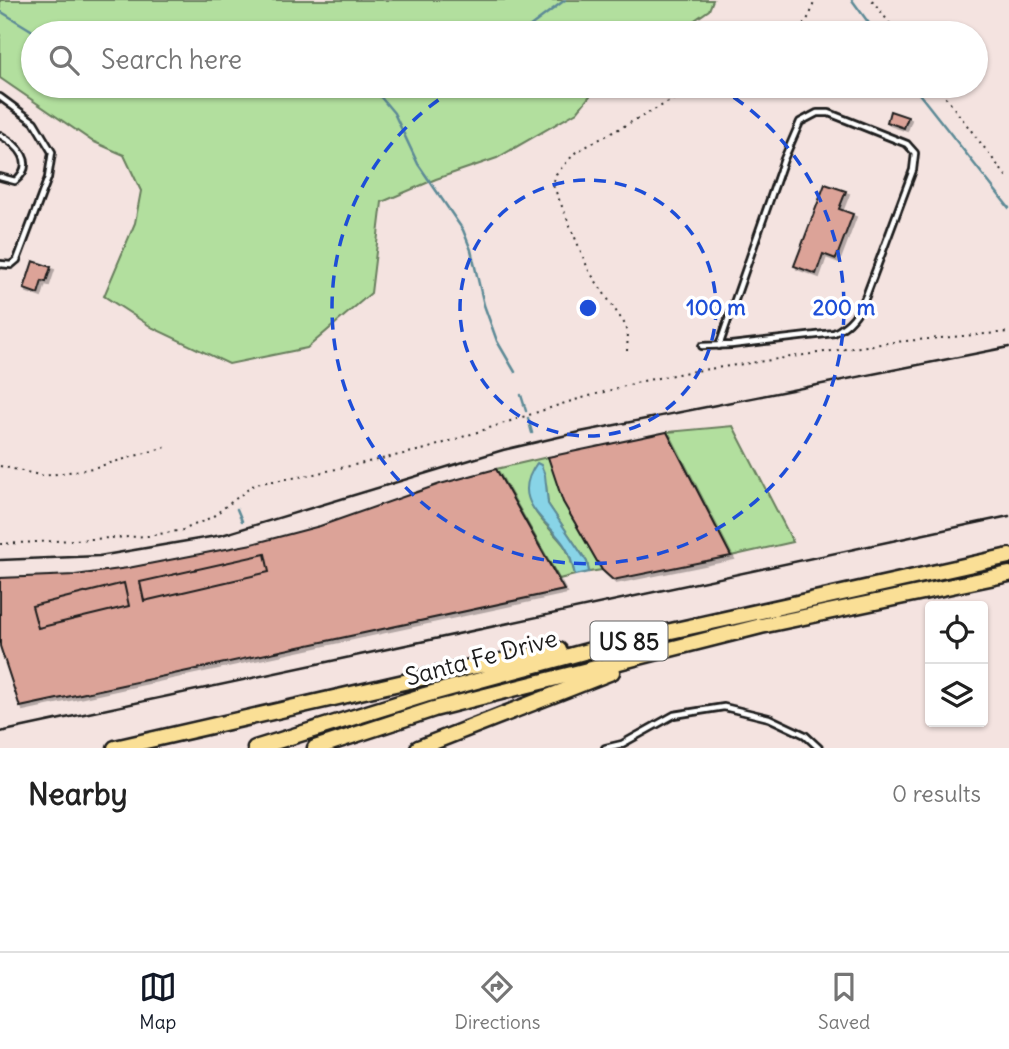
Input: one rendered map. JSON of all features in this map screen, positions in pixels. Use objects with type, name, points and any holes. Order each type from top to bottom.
[{"type":"highway","name":"Santa Fe Drive","points":[[255,748],[425,695],[661,633],[1009,556]]},
{"type":"highway","name":"Santa Fe Drive","points":[[315,748],[434,709],[761,626],[1009,574]]},
{"type":"highway","points":[[418,748],[602,675],[761,626]]},
{"type":"highway","points":[[115,748],[465,668],[661,633]]},
{"type":"lane","points":[[0,97],[34,122],[52,152],[48,178],[17,260],[11,265],[0,264]]},
{"type":"lane","points":[[702,345],[719,346],[834,333],[848,326],[859,312],[866,296],[913,170],[915,153],[907,144],[829,113],[817,113],[800,122],[784,159],[719,346]]},
{"type":"lane","points":[[0,135],[13,142],[26,161],[25,170],[15,181],[0,177]]},
{"type":"lane","points":[[605,748],[622,744],[674,715],[723,708],[769,718],[805,735],[819,748]]},
{"type":"path","points":[[806,21],[814,0]]},
{"type":"path","points":[[872,0],[888,21]]},
{"type":"path","points":[[627,351],[626,326],[589,271],[553,185],[556,174],[576,152],[676,98]]},
{"type":"path","points":[[946,98],[1009,180]]},
{"type":"path","points":[[0,544],[148,536],[183,530],[212,517],[255,484],[426,449],[568,402],[643,381],[894,342],[1009,332]]},
{"type":"path","points":[[0,466],[44,476],[93,468],[170,446]]},
{"type":"green space","points":[[0,0],[713,0],[709,10],[693,21],[21,21],[21,92],[0,78]]},
{"type":"green space","points":[[29,98],[588,98],[577,112],[497,158],[436,179],[382,202],[371,293],[307,348],[229,364],[153,328],[104,296],[135,223],[141,191],[124,155],[92,141]]},
{"type":"green space","points":[[733,426],[793,542],[731,556],[667,432]]},
{"type":"green space","points":[[548,457],[602,570],[589,572],[587,562],[548,504],[546,484],[536,465],[528,489],[533,508],[565,547],[575,575],[559,579],[496,469]]},
{"type":"water","points":[[537,463],[541,465],[545,475],[548,504],[587,562],[589,572],[575,575],[566,548],[534,510],[529,500],[529,477]]},
{"type":"building","points":[[890,111],[908,117],[904,128],[887,122]]},
{"type":"building","points":[[825,184],[846,191],[839,209],[853,214],[836,259],[823,254],[816,274],[794,266]]},
{"type":"building","points":[[33,261],[51,267],[38,294],[24,289]]},
{"type":"building","points":[[667,432],[731,556],[613,580],[602,570],[563,502],[548,457]]},
{"type":"building","points":[[496,469],[564,590],[20,707],[0,646],[0,578],[75,575],[128,568],[252,544],[320,526],[440,484]]},
{"type":"building","points":[[265,554],[269,572],[144,601],[140,582]]},
{"type":"building","points":[[124,583],[129,606],[38,628],[32,606]]},
{"type":"waterway","points":[[537,21],[565,0]]},
{"type":"waterway","points":[[852,0],[867,21]]},
{"type":"waterway","points":[[0,11],[21,24]]},
{"type":"waterway","points":[[382,98],[394,113],[418,164],[463,230],[497,341],[515,372]]},
{"type":"waterway","points":[[922,98],[1009,208]]},
{"type":"waterway","points":[[521,395],[526,411]]},
{"type":"waterway","points":[[528,418],[532,433]]},
{"type":"waterway","points":[[237,509],[242,521]]},
{"type":"railway","points":[[0,560],[99,556],[222,535],[503,450],[580,432],[1009,347]]},
{"type":"railway","points":[[0,732],[1009,516]]}]
